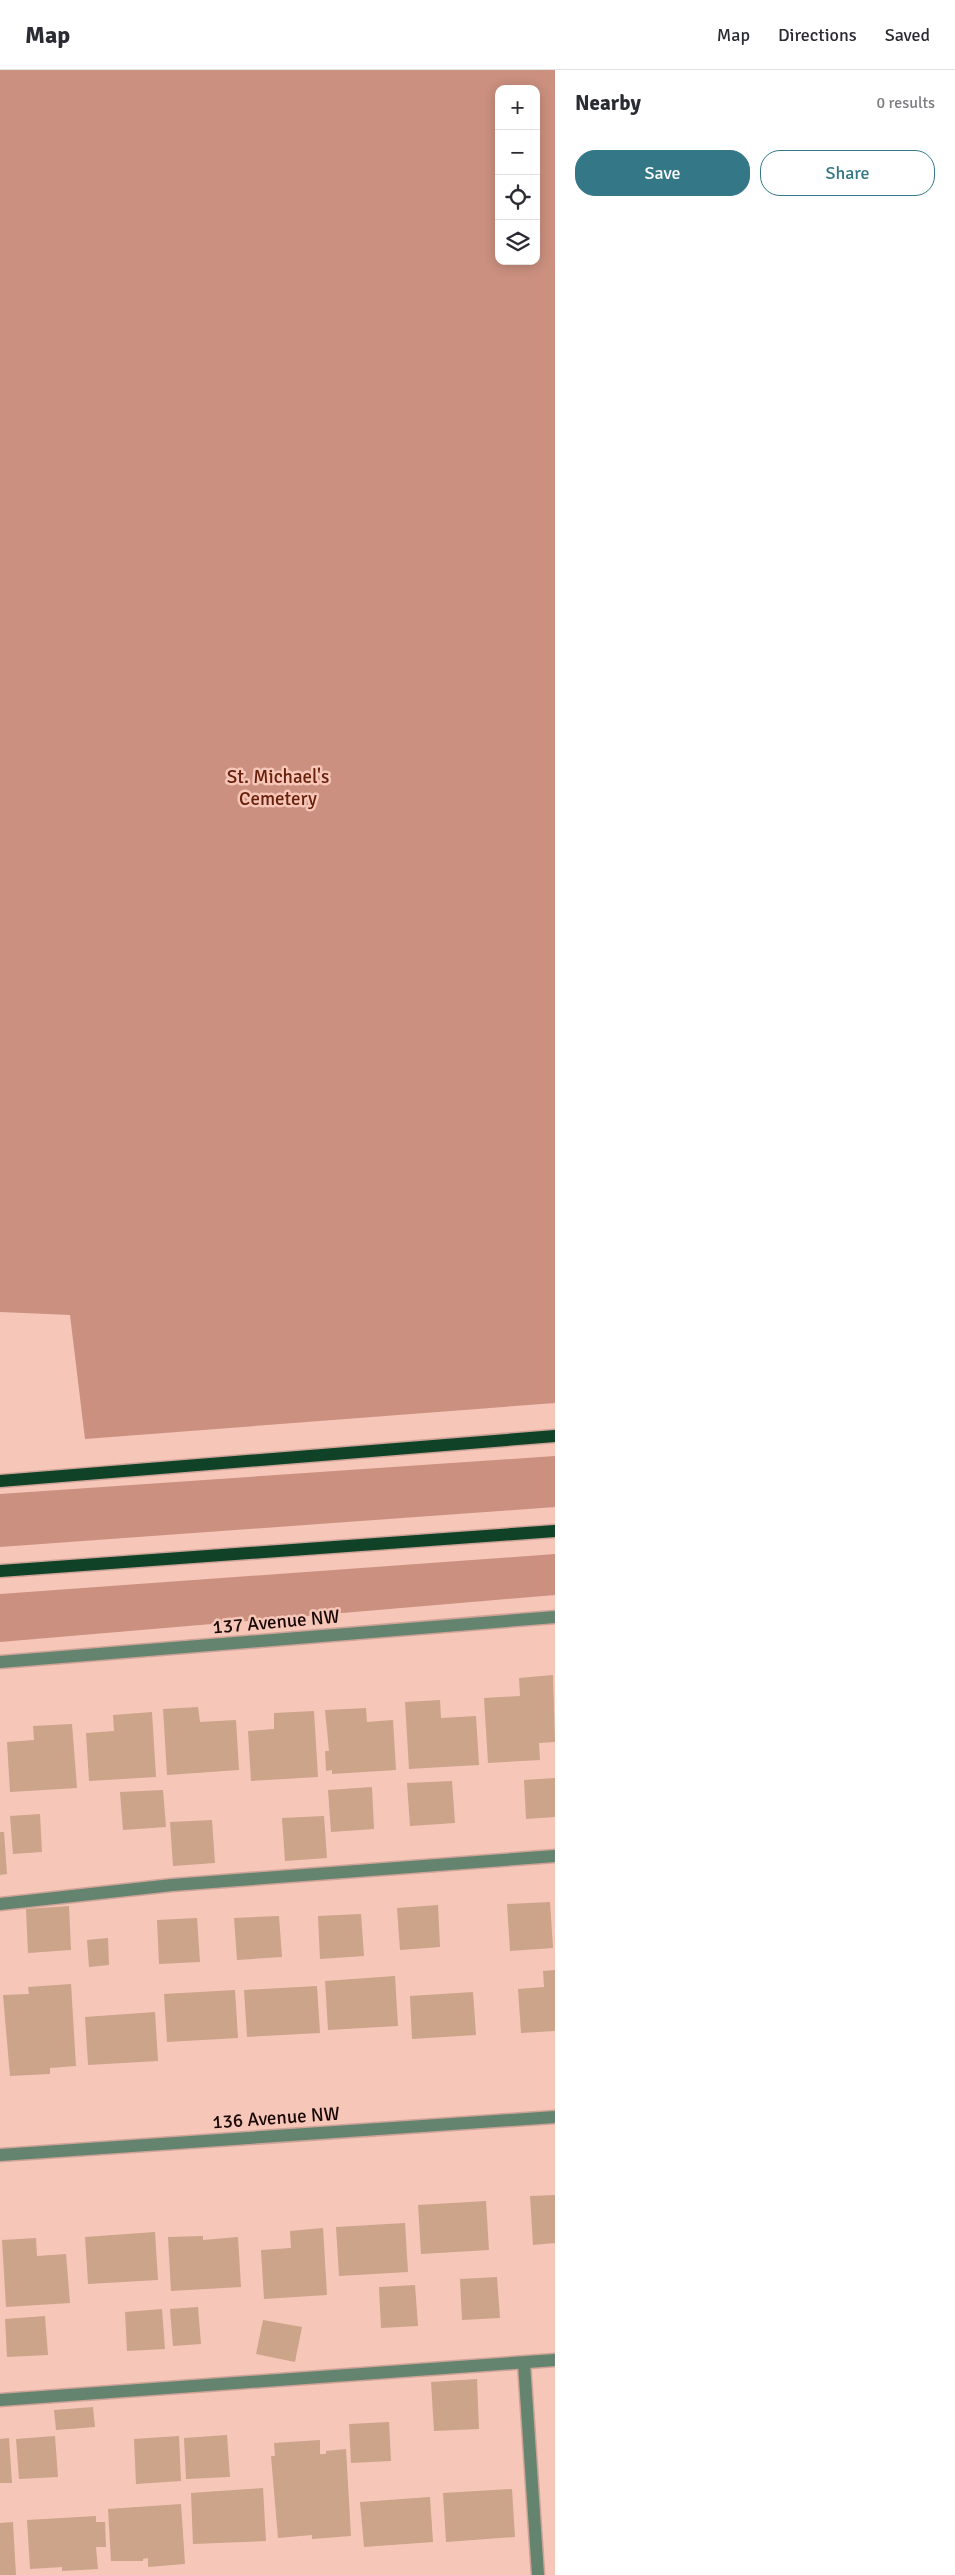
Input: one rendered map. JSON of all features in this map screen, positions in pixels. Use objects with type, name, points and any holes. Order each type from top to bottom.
[{"type":"main road","points":[[0,1481],[555,1436]]},
{"type":"main road","points":[[0,1571],[555,1531]]},
{"type":"street","name":"137 Avenue NW","points":[[0,1662],[555,1617]]},
{"type":"street","points":[[0,1904],[172,1886],[555,1856]]},
{"type":"street","name":"136 Avenue NW","points":[[0,2155],[555,2117]]},
{"type":"street","points":[[0,2400],[555,2360]]},
{"type":"street","points":[[524,2363],[538,2575]]},
{"type":"green space","name":"St. Michael's Cemetery","points":[[0,70],[555,70],[555,1403],[85,1439],[70,1315],[0,1312]]},
{"type":"green space","points":[[555,1456],[555,1507],[0,1547],[0,1494]]},
{"type":"green space","points":[[555,1554],[555,1595],[0,1642],[0,1594]]},
{"type":"building","points":[[553,1675],[555,1742],[539,1743],[540,1760],[488,1763],[484,1698],[520,1696],[519,1678]]},
{"type":"building","points":[[440,1700],[441,1718],[476,1716],[479,1765],[409,1769],[405,1702]]},
{"type":"building","points":[[198,1707],[200,1722],[236,1720],[239,1770],[167,1775],[163,1709]]},
{"type":"building","points":[[366,1708],[367,1722],[393,1720],[396,1770],[332,1774],[332,1770],[326,1771],[325,1751],[329,1751],[325,1710]]},
{"type":"building","points":[[314,1711],[318,1777],[251,1781],[248,1731],[274,1729],[274,1713]]},
{"type":"building","points":[[152,1712],[156,1777],[89,1781],[86,1733],[114,1731],[113,1715]]},
{"type":"building","points":[[72,1724],[77,1788],[10,1792],[7,1742],[34,1740],[33,1726]]},
{"type":"building","points":[[555,1778],[555,1817],[526,1819],[524,1780]]},
{"type":"building","points":[[452,1781],[455,1823],[410,1826],[407,1783]]},
{"type":"building","points":[[372,1787],[374,1829],[331,1832],[328,1790]]},
{"type":"building","points":[[163,1790],[166,1827],[123,1830],[120,1792]]},
{"type":"building","points":[[40,1814],[42,1852],[13,1854],[10,1816]]},
{"type":"building","points":[[324,1816],[327,1858],[285,1861],[282,1818]]},
{"type":"building","points":[[212,1820],[215,1863],[173,1866],[170,1822]]},
{"type":"building","points":[[0,1832],[4,1832],[7,1874],[0,1875]]},
{"type":"building","points":[[550,1902],[553,1948],[510,1951],[507,1904]]},
{"type":"building","points":[[438,1905],[440,1947],[400,1950],[397,1908]]},
{"type":"building","points":[[69,1906],[71,1950],[28,1953],[26,1909]]},
{"type":"building","points":[[361,1914],[364,1956],[320,1959],[318,1916]]},
{"type":"building","points":[[279,1916],[282,1957],[237,1960],[234,1918]]},
{"type":"building","points":[[197,1918],[200,1962],[159,1964],[157,1920]]},
{"type":"building","points":[[108,1938],[109,1965],[89,1967],[87,1940]]},
{"type":"building","points":[[555,1970],[555,2031],[521,2033],[518,1989],[544,1987],[543,1971]]},
{"type":"building","points":[[395,1976],[398,2026],[328,2030],[325,1981]]},
{"type":"building","points":[[71,1984],[76,2066],[50,2068],[50,2074],[10,2076],[3,1995],[29,1994],[28,1987]]},
{"type":"building","points":[[317,1986],[320,2033],[247,2037],[244,1990]]},
{"type":"building","points":[[235,1990],[238,2038],[167,2042],[164,1994]]},
{"type":"building","points":[[473,1992],[476,2035],[412,2039],[410,1996]]},
{"type":"building","points":[[155,2012],[158,2061],[88,2065],[85,2017]]},
{"type":"building","points":[[555,2195],[555,2243],[533,2245],[530,2196]]},
{"type":"building","points":[[486,2201],[489,2250],[421,2254],[418,2205]]},
{"type":"building","points":[[405,2223],[408,2272],[339,2276],[336,2227]]},
{"type":"building","points":[[323,2228],[327,2295],[264,2299],[261,2250],[291,2248],[290,2231]]},
{"type":"building","points":[[155,2232],[158,2280],[88,2284],[85,2237]]},
{"type":"building","points":[[203,2236],[203,2240],[238,2237],[241,2287],[171,2291],[168,2237]]},
{"type":"building","points":[[36,2238],[37,2256],[66,2254],[70,2303],[6,2307],[2,2240]]},
{"type":"building","points":[[497,2277],[500,2318],[462,2320],[460,2279]]},
{"type":"building","points":[[415,2285],[418,2326],[381,2328],[379,2287]]},
{"type":"building","points":[[198,2307],[201,2344],[173,2346],[170,2309]]},
{"type":"building","points":[[162,2309],[165,2349],[127,2351],[125,2312]]},
{"type":"building","points":[[45,2316],[48,2355],[7,2357],[5,2319]]},
{"type":"building","points":[[263,2320],[302,2327],[295,2362],[256,2354]]},
{"type":"building","points":[[477,2379],[479,2429],[434,2431],[431,2382]]},
{"type":"building","points":[[93,2407],[95,2427],[56,2430],[54,2410]]},
{"type":"building","points":[[389,2422],[391,2461],[351,2463],[349,2424]]},
{"type":"building","points":[[227,2435],[230,2477],[186,2479],[184,2438]]},
{"type":"building","points":[[55,2436],[58,2477],[19,2479],[16,2439]]},
{"type":"building","points":[[179,2436],[181,2481],[136,2484],[134,2439]]},
{"type":"building","points":[[9,2438],[12,2483],[0,2483],[0,2439]]},
{"type":"building","points":[[320,2440],[320,2454],[326,2454],[326,2451],[346,2449],[351,2536],[312,2539],[312,2535],[278,2538],[271,2456],[275,2456],[274,2443]]},
{"type":"building","points":[[263,2488],[266,2541],[193,2544],[191,2493]]},
{"type":"building","points":[[512,2489],[515,2537],[446,2542],[443,2493]]},
{"type":"building","points":[[430,2497],[433,2542],[364,2547],[360,2502]]},
{"type":"building","points":[[181,2504],[185,2564],[148,2567],[148,2558],[143,2559],[143,2561],[111,2561],[108,2509]]},
{"type":"building","points":[[96,2516],[96,2522],[105,2522],[106,2547],[96,2547],[98,2569],[62,2571],[62,2567],[30,2569],[27,2520]]},
{"type":"building","points":[[13,2522],[16,2575],[0,2575],[0,2523]]}]
